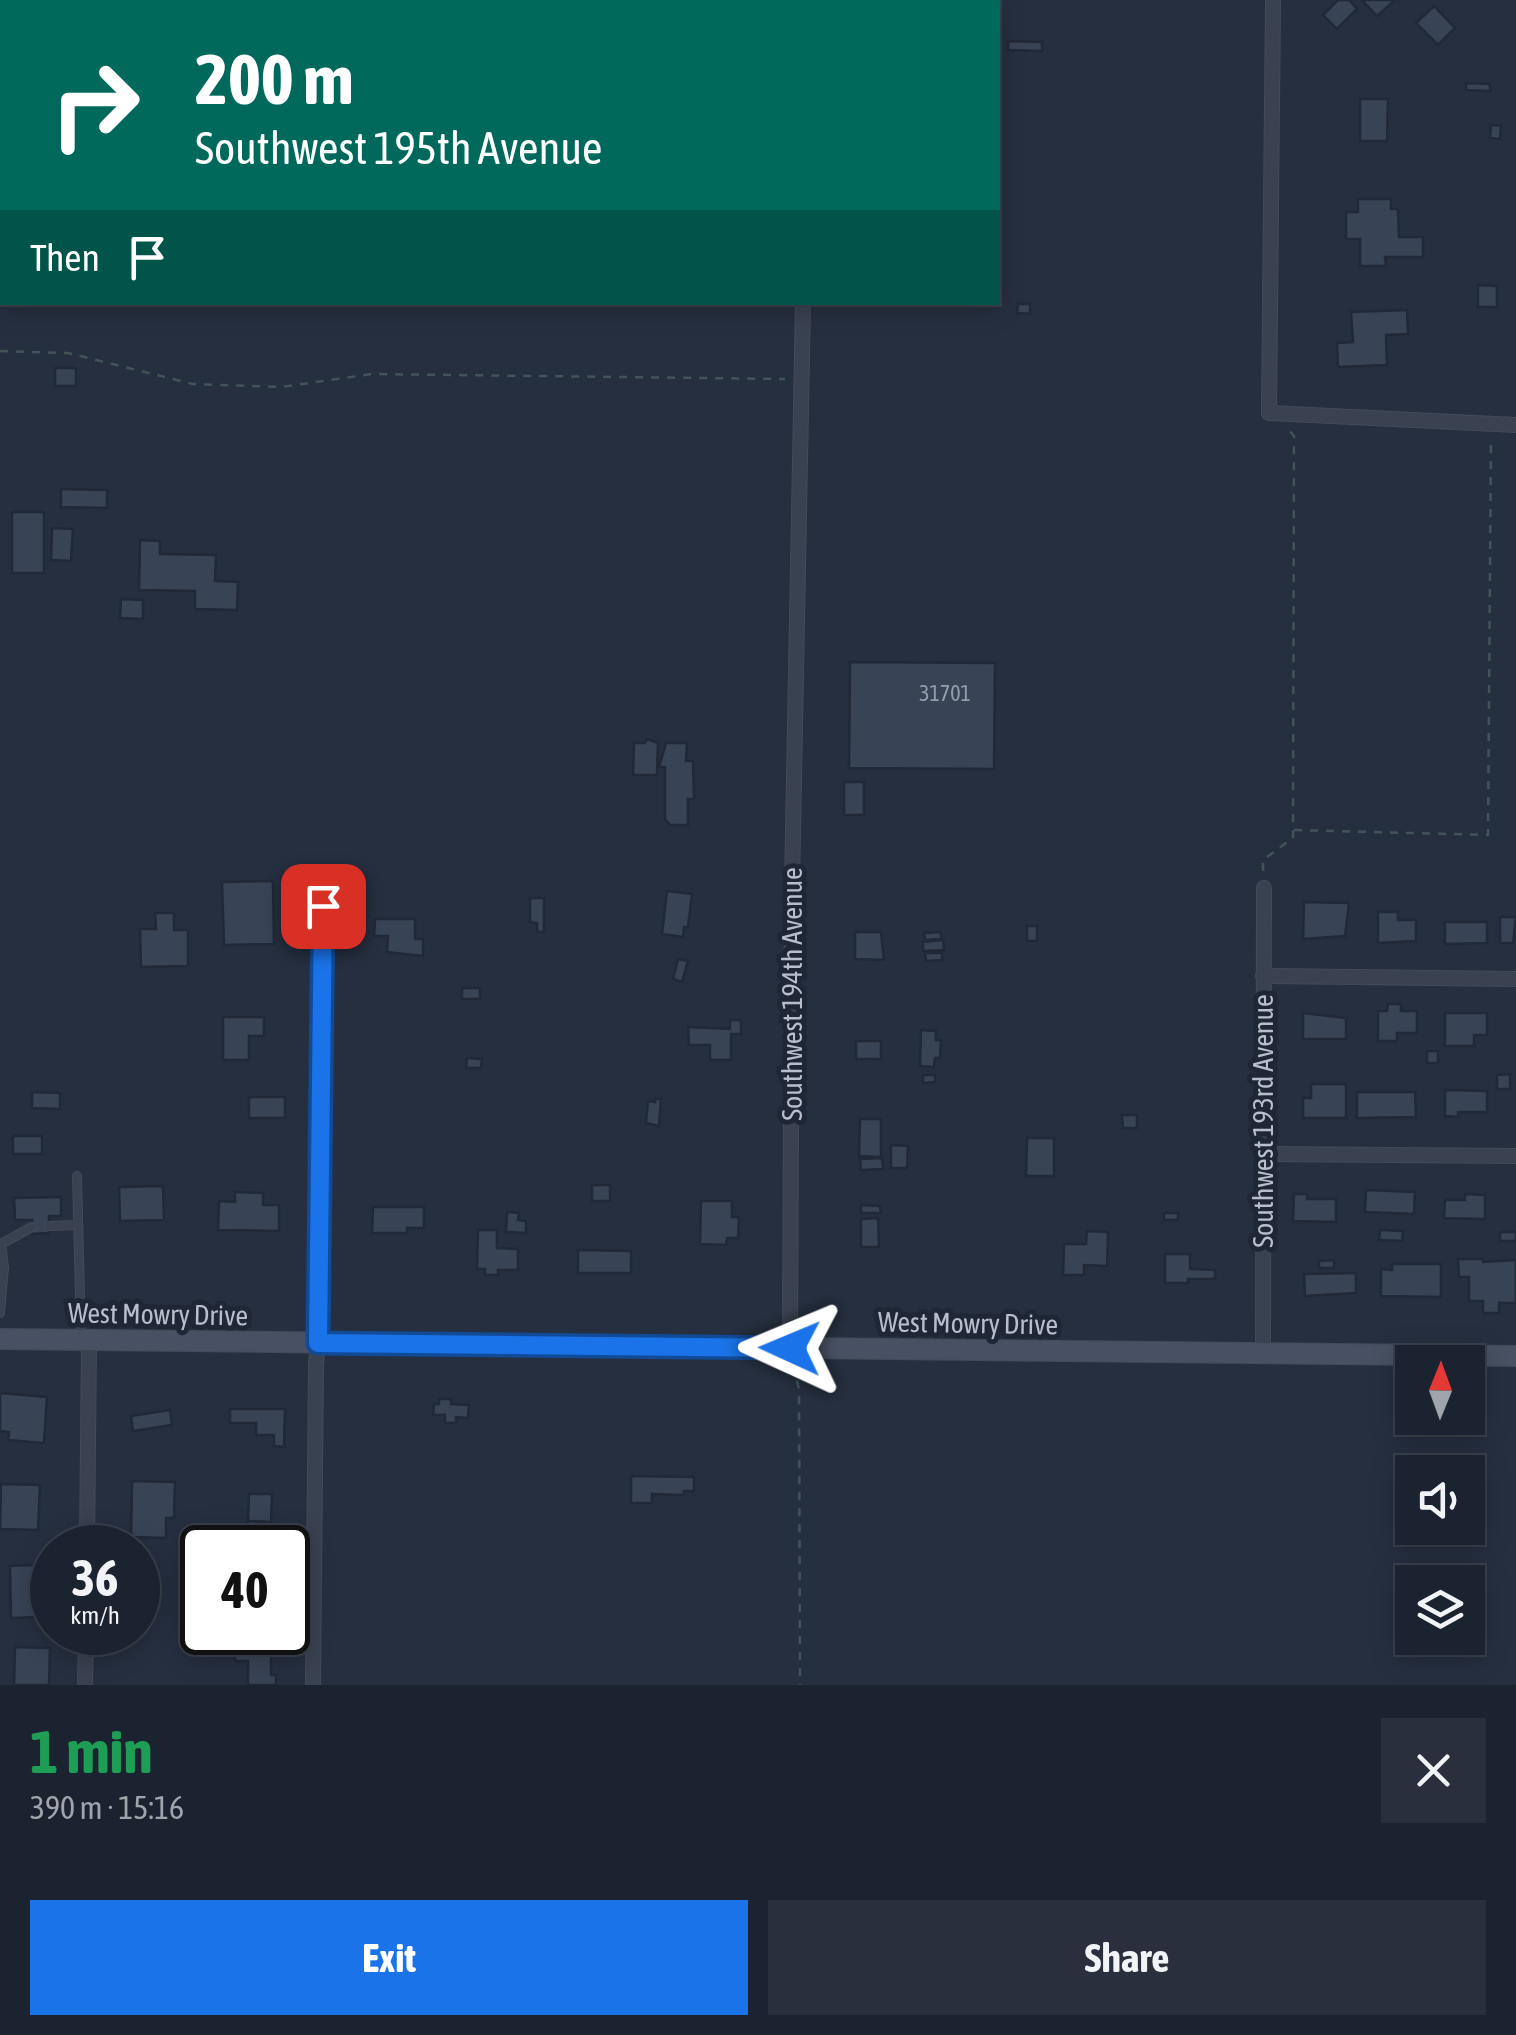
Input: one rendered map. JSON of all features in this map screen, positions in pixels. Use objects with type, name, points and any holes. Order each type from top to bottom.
[{"type":"street","points":[[1273,0],[1270,412],[1516,425]]},
{"type":"street","name":"Southwest 194th Avenue","points":[[790,1348],[792,885],[804,305]]},
{"type":"street","name":"Southwest 193rd Avenue","points":[[1263,1354],[1264,888]]},
{"type":"street","points":[[313,1685],[323,906]]},
{"type":"street","points":[[1263,976],[1516,979]]},
{"type":"street","points":[[1263,1154],[1516,1156]]},
{"type":"street","name":"West Mowry Drive","points":[[0,1339],[1516,1356]]},
{"type":"street","points":[[85,1341],[87,1525]]},
{"type":"street","points":[[85,1685],[86,1655]]},
{"type":"lane","points":[[76,1176],[85,1341]]},
{"type":"lane","points":[[49,1226],[78,1225]]},
{"type":"lane","points":[[0,1312],[4,1268],[1,1244],[32,1227]]},
{"type":"path","points":[[0,351],[68,354],[193,384],[264,386],[372,374],[801,379]]},
{"type":"path","points":[[1264,888],[1262,860],[1294,838],[1294,436],[1270,412]]},
{"type":"path","points":[[1294,830],[1488,835],[1491,424]]},
{"type":"path","points":[[790,1348],[799,1390],[800,1685]]},
{"type":"building","points":[[1338,0],[1349,0],[1357,9],[1337,29],[1323,15]]},
{"type":"building","points":[[1362,0],[1395,0],[1377,16]]},
{"type":"building","points":[[1434,6],[1455,28],[1438,45],[1416,23]]},
{"type":"building","points":[[1008,41],[1042,42],[1042,51],[1008,50]]},
{"type":"building","points":[[1466,83],[1490,84],[1490,91],[1466,90]]},
{"type":"building","points":[[1360,99],[1388,99],[1387,141],[1360,141]]},
{"type":"building","points":[[1491,125],[1501,126],[1500,139],[1490,138]]},
{"type":"building","points":[[1358,199],[1391,199],[1391,209],[1398,209],[1399,237],[1423,237],[1423,257],[1385,257],[1386,266],[1360,266],[1360,239],[1346,239],[1346,212],[1358,212]]},
{"type":"building","points":[[1478,285],[1497,286],[1497,307],[1478,307]]},
{"type":"building","points":[[1018,304],[1030,304],[1030,314],[1017,313]]},
{"type":"building","points":[[1407,310],[1408,334],[1386,335],[1387,365],[1338,367],[1337,343],[1353,342],[1351,312]]},
{"type":"building","points":[[55,368],[76,368],[76,386],[55,386]]},
{"type":"building","points":[[61,489],[107,490],[107,508],[61,507]]},
{"type":"building","points":[[12,512],[44,512],[44,573],[12,573]]},
{"type":"building","points":[[52,528],[73,529],[71,561],[51,560]]},
{"type":"building","points":[[140,540],[160,541],[160,554],[216,555],[215,581],[238,582],[237,610],[195,609],[195,591],[139,590]]},
{"type":"building","points":[[121,599],[143,600],[143,619],[120,618]]},
{"type":"building","points":[[850,662],[995,663],[994,769],[849,768]]},
{"type":"building","points":[[647,739],[658,743],[657,775],[633,775],[634,743],[645,743]]},
{"type":"building","points":[[666,743],[687,743],[686,761],[693,761],[694,799],[688,799],[688,825],[670,825],[665,819],[665,767],[659,767]]},
{"type":"building","points":[[844,782],[864,782],[864,815],[844,815]]},
{"type":"building","points":[[273,881],[274,944],[224,945],[222,882]]},
{"type":"building","points":[[667,891],[692,894],[683,937],[662,934]]},
{"type":"building","points":[[530,898],[544,898],[544,932],[537,932],[537,923],[530,922]]},
{"type":"building","points":[[1304,902],[1349,903],[1345,936],[1303,939]]},
{"type":"building","points":[[1378,912],[1398,912],[1398,920],[1416,920],[1416,941],[1378,943]]},
{"type":"building","points":[[155,913],[174,913],[174,930],[188,930],[188,966],[141,967],[140,929],[156,929]]},
{"type":"building","points":[[1500,917],[1516,917],[1513,943],[1500,943]]},
{"type":"building","points":[[375,919],[415,919],[415,939],[423,939],[423,956],[387,952],[388,936],[374,936]]},
{"type":"building","points":[[1445,922],[1487,922],[1487,943],[1445,944]]},
{"type":"building","points":[[1027,926],[1037,926],[1037,941],[1027,941]]},
{"type":"building","points":[[855,932],[881,932],[884,960],[855,959]]},
{"type":"building","points":[[941,932],[941,939],[925,940],[924,933]]},
{"type":"building","points":[[943,940],[944,950],[923,951],[923,942]]},
{"type":"building","points":[[925,953],[942,953],[942,960],[926,961]]},
{"type":"building","points":[[678,959],[688,961],[682,982],[673,979]]},
{"type":"building","points":[[462,988],[480,988],[480,999],[462,999]]},
{"type":"building","points":[[1388,1004],[1401,1004],[1401,1011],[1417,1011],[1417,1033],[1397,1033],[1397,1041],[1378,1041],[1378,1011],[1387,1011]]},
{"type":"building","points":[[1303,1013],[1346,1018],[1346,1039],[1303,1039]]},
{"type":"building","points":[[1445,1013],[1487,1013],[1487,1035],[1474,1035],[1474,1046],[1445,1046]]},
{"type":"building","points":[[223,1017],[264,1017],[264,1036],[249,1036],[249,1060],[223,1060]]},
{"type":"building","points":[[730,1020],[741,1020],[741,1034],[731,1034],[731,1060],[710,1060],[710,1045],[689,1045],[688,1027],[730,1029]]},
{"type":"building","points":[[921,1030],[936,1031],[936,1040],[941,1040],[940,1058],[935,1058],[934,1067],[920,1066]]},
{"type":"building","points":[[856,1041],[881,1041],[881,1059],[856,1059]]},
{"type":"building","points":[[1427,1051],[1438,1051],[1438,1063],[1427,1063]]},
{"type":"building","points":[[467,1058],[482,1059],[481,1068],[466,1068]]},
{"type":"building","points":[[1510,1074],[1510,1089],[1497,1089],[1497,1075]]},
{"type":"building","points":[[923,1075],[935,1075],[935,1082],[923,1083]]},
{"type":"building","points":[[1311,1084],[1346,1084],[1346,1118],[1303,1118],[1303,1098],[1311,1098]]},
{"type":"building","points":[[1445,1090],[1487,1091],[1487,1112],[1445,1116]]},
{"type":"building","points":[[32,1092],[60,1093],[60,1109],[32,1108]]},
{"type":"building","points":[[1357,1092],[1415,1092],[1416,1117],[1357,1118]]},
{"type":"building","points":[[249,1097],[285,1097],[285,1118],[249,1118]]},
{"type":"building","points":[[661,1099],[659,1126],[646,1123],[648,1101]]},
{"type":"building","points":[[1122,1115],[1137,1115],[1137,1128],[1123,1128]]},
{"type":"building","points":[[860,1119],[881,1119],[881,1157],[859,1156]]},
{"type":"building","points":[[13,1136],[42,1136],[42,1154],[13,1154]]},
{"type":"building","points":[[1027,1138],[1054,1138],[1054,1176],[1026,1176]]},
{"type":"building","points":[[891,1145],[908,1146],[907,1168],[891,1168]]},
{"type":"building","points":[[882,1158],[883,1169],[861,1170],[860,1159]]},
{"type":"building","points":[[592,1185],[610,1185],[610,1201],[592,1201]]},
{"type":"building","points":[[163,1186],[164,1220],[120,1221],[119,1187]]},
{"type":"building","points":[[1366,1190],[1415,1192],[1414,1214],[1365,1212]]},
{"type":"building","points":[[235,1192],[263,1193],[263,1205],[279,1205],[279,1231],[218,1230],[219,1201],[235,1202]]},
{"type":"building","points":[[1294,1194],[1307,1194],[1307,1199],[1336,1199],[1336,1222],[1293,1221]]},
{"type":"building","points":[[1465,1194],[1485,1195],[1485,1219],[1444,1218],[1445,1200],[1465,1200]]},
{"type":"building","points":[[61,1197],[61,1216],[49,1216],[49,1233],[32,1234],[32,1220],[15,1220],[14,1198]]},
{"type":"building","points":[[701,1201],[732,1201],[732,1217],[739,1217],[738,1238],[727,1238],[726,1245],[700,1244]]},
{"type":"building","points":[[861,1205],[880,1206],[881,1213],[861,1213]]},
{"type":"building","points":[[373,1207],[424,1207],[424,1228],[407,1228],[407,1233],[372,1233]]},
{"type":"building","points":[[507,1212],[519,1213],[518,1220],[526,1221],[526,1233],[506,1232]]},
{"type":"building","points":[[1164,1213],[1178,1213],[1178,1220],[1164,1220]]},
{"type":"building","points":[[878,1218],[879,1247],[861,1247],[861,1219]]},
{"type":"building","points":[[478,1230],[497,1230],[497,1248],[518,1249],[518,1270],[485,1275],[485,1269],[477,1269]]},
{"type":"building","points":[[1380,1230],[1403,1231],[1402,1241],[1379,1240]]},
{"type":"building","points":[[1087,1231],[1108,1232],[1107,1266],[1084,1265],[1084,1275],[1063,1275],[1064,1244],[1086,1244]]},
{"type":"building","points":[[1500,1232],[1516,1232],[1516,1241],[1500,1241]]},
{"type":"building","points":[[578,1250],[631,1251],[631,1273],[578,1273]]},
{"type":"building","points":[[1165,1254],[1190,1254],[1190,1269],[1215,1270],[1215,1279],[1165,1283]]},
{"type":"building","points":[[1458,1259],[1516,1260],[1516,1303],[1499,1303],[1499,1313],[1483,1313],[1483,1301],[1469,1301],[1469,1277],[1459,1277]]},
{"type":"building","points":[[1334,1260],[1334,1268],[1319,1268],[1319,1261]]},
{"type":"building","points":[[1392,1264],[1441,1264],[1441,1297],[1381,1296],[1381,1269],[1392,1270]]},
{"type":"building","points":[[1356,1273],[1356,1293],[1305,1296],[1304,1274]]},
{"type":"building","points":[[0,1393],[47,1397],[44,1443],[8,1440],[9,1432],[0,1431]]},
{"type":"building","points":[[439,1399],[469,1405],[468,1418],[456,1417],[456,1423],[445,1423],[445,1415],[433,1415]]},
{"type":"building","points":[[230,1409],[285,1409],[284,1447],[274,1446],[274,1435],[256,1435],[256,1423],[230,1423]]},
{"type":"building","points":[[170,1410],[172,1425],[133,1431],[131,1416]]},
{"type":"building","points":[[631,1476],[694,1477],[694,1491],[684,1491],[684,1495],[652,1494],[652,1503],[631,1503]]},
{"type":"building","points":[[132,1481],[175,1482],[174,1518],[166,1518],[166,1538],[160,1538],[160,1525],[131,1525]]},
{"type":"building","points":[[1,1484],[40,1485],[38,1525],[30,1525],[30,1530],[0,1529]]},
{"type":"building","points":[[249,1494],[272,1494],[271,1522],[248,1521]]},
{"type":"building","points":[[30,1565],[30,1617],[11,1618],[10,1566]]},
{"type":"building","points":[[15,1647],[30,1647],[30,1655],[50,1655],[49,1685],[14,1685]]},
{"type":"building","points":[[235,1655],[271,1655],[271,1675],[276,1675],[276,1685],[248,1685],[248,1661],[235,1661]]},
{"type":"route","points":[[323,906],[318,1343],[790,1348]]}]
